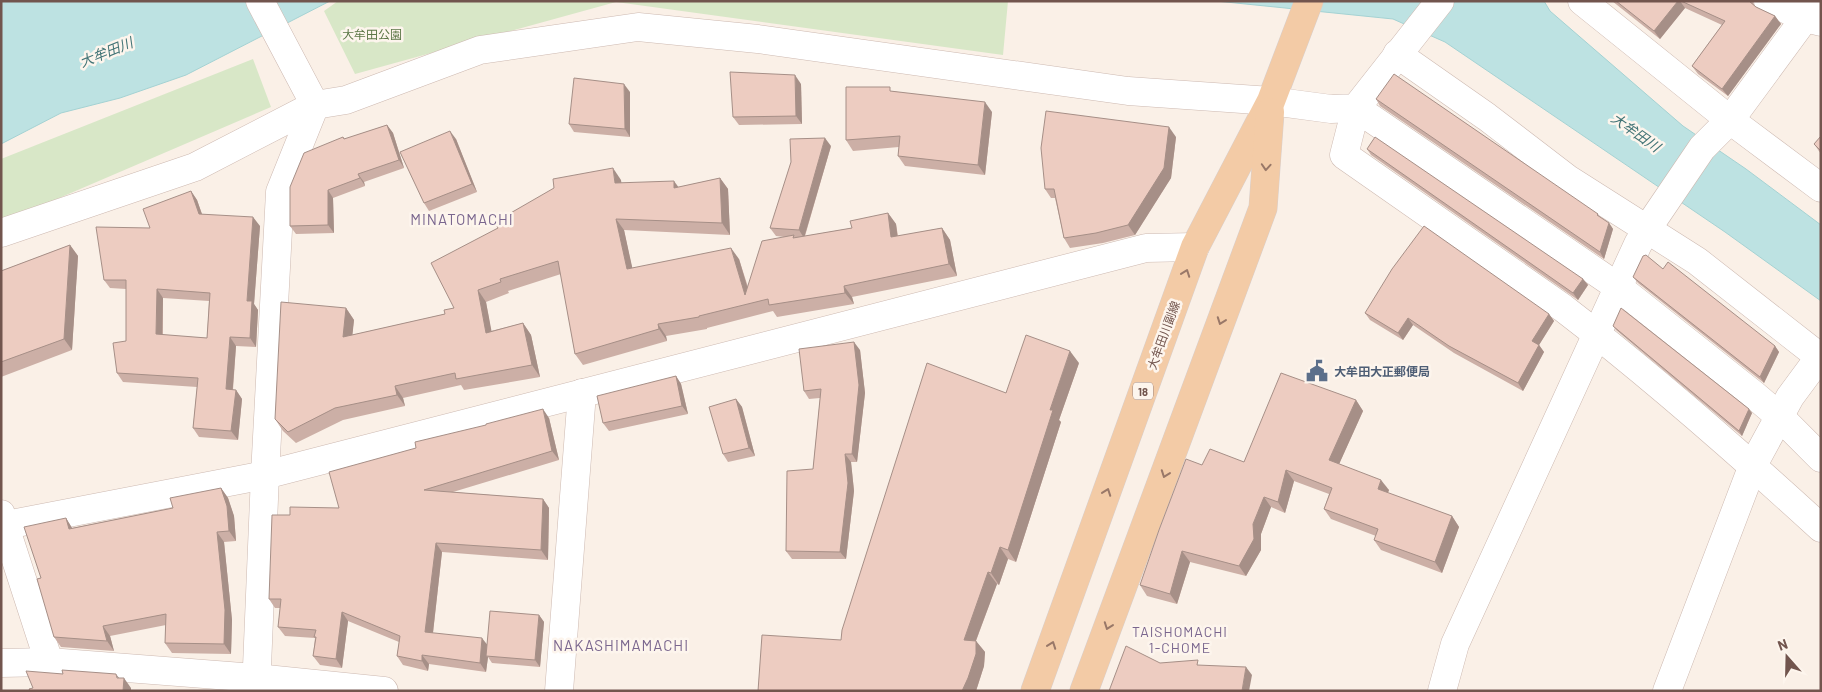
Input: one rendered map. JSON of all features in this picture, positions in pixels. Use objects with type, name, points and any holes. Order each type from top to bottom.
[{"type":"main road","name":"大牟田川副線","points":[[1035,691],[1195,247],[1271,101],[1309,1]]},
{"type":"main road","name":"大牟田川副線","points":[[1084,691],[1264,208],[1271,101]]},
{"type":"street","points":[[256,684],[280,192],[315,105],[260,1]]},
{"type":"street","points":[[1440,1],[1356,108],[1344,155],[1563,308],[1597,334],[1753,465],[1821,528]]},
{"type":"street","points":[[1582,1],[1730,120],[1821,188]]},
{"type":"street","points":[[1442,691],[1455,644],[1618,287],[1652,220],[1702,148],[1730,120],[1811,14],[1768,1]]},
{"type":"street","points":[[1,233],[195,167],[315,105],[346,100],[480,50],[638,27],[758,39],[1128,92],[1271,101],[1331,109],[1356,108],[1618,287],[1780,417],[1821,458]]},
{"type":"street","points":[[1398,54],[1487,117],[1568,178],[1652,220],[1697,261],[1820,356],[1790,397],[1753,465],[1667,691]]},
{"type":"street","points":[[49,662],[4,520],[265,475],[1146,248],[1195,247]]},
{"type":"street","points":[[559,691],[582,393]]},
{"type":"street","points":[[1,663],[49,662],[256,684],[384,691]]},
{"type":"green space","name":"大牟田公園","points":[[338,1],[1008,1],[1003,55],[616,2],[355,74],[324,11]]},
{"type":"green space","points":[[253,59],[271,107],[1,223],[1,159]]},
{"type":"water","name":"大牟田川","points":[[1,1],[330,1],[186,75],[120,98],[61,113],[1,144]]},
{"type":"water","name":"大牟田川","points":[[1216,1],[1544,1],[1550,11],[1683,126],[1746,169],[1821,225],[1821,301],[1725,232],[1445,42],[1393,19]]},
{"type":"building","points":[[1616,1],[1678,1],[1654,31]]},
{"type":"building","points":[[1681,1],[1749,1],[1756,7],[1775,16],[1722,89],[1692,66],[1725,21]]},
{"type":"building","points":[[730,72],[795,75],[796,116],[733,117]]},
{"type":"building","points":[[1394,74],[1609,223],[1600,252],[1376,99]]},
{"type":"building","points":[[574,78],[624,84],[625,129],[569,124]]},
{"type":"building","points":[[846,87],[890,87],[890,91],[985,102],[978,165],[898,156],[900,136],[846,140]]},
{"type":"building","points":[[1046,111],[1169,127],[1164,168],[1128,225],[1064,238],[1054,189],[1045,189],[1041,148]]},
{"type":"building","points":[[387,125],[399,160],[358,174],[360,178],[328,190],[328,225],[290,226],[290,187],[304,153],[343,137],[344,139]]},
{"type":"building","points":[[450,131],[472,184],[424,203],[400,152]]},
{"type":"building","points":[[1821,136],[1821,151],[1814,144]]},
{"type":"building","points":[[1375,137],[1583,279],[1573,293],[1367,149]]},
{"type":"building","points":[[825,138],[799,230],[770,228],[791,162],[790,139]]},
{"type":"building","points":[[613,168],[615,183],[674,181],[674,188],[720,178],[722,223],[616,219],[627,269],[731,248],[745,295],[762,241],[852,228],[850,221],[888,213],[891,237],[942,228],[949,264],[844,286],[845,293],[769,305],[768,299],[699,317],[658,324],[659,329],[575,354],[558,261],[500,279],[501,282],[478,290],[486,333],[523,323],[532,365],[456,379],[455,373],[395,386],[397,395],[335,408],[288,432],[275,419],[281,302],[346,308],[343,337],[445,314],[444,310],[454,308],[431,263],[498,228],[495,222],[554,188],[553,179]]},
{"type":"building","points":[[191,191],[199,214],[253,217],[247,301],[252,301],[250,338],[230,337],[226,389],[236,390],[231,431],[193,428],[198,378],[117,373],[113,343],[126,341],[126,280],[104,280],[96,227],[150,228],[143,209]],"holes":[[[157,289],[210,293],[207,338],[156,334]]]},
{"type":"building","points":[[1424,226],[1549,314],[1532,341],[1539,345],[1518,383],[1449,346],[1408,318],[1398,333],[1365,313],[1392,269]]},
{"type":"building","points":[[70,245],[64,339],[1,362],[1,271]]},
{"type":"building","points":[[1646,255],[1663,269],[1668,262],[1775,346],[1760,377],[1633,277],[1643,256]]},
{"type":"building","points":[[1621,308],[1749,409],[1739,431],[1613,326]]},
{"type":"building","points":[[1026,335],[1070,351],[1050,410],[1053,410],[1008,550],[1000,547],[991,573],[988,572],[964,640],[976,641],[976,654],[962,691],[758,691],[762,635],[841,640],[842,630],[927,363],[1006,393]]},
{"type":"building","points":[[854,342],[859,385],[852,454],[845,454],[848,483],[840,552],[786,551],[787,471],[813,469],[821,389],[804,391],[799,349]]},
{"type":"building","points":[[1281,373],[1356,400],[1329,460],[1381,480],[1378,489],[1452,516],[1435,562],[1374,540],[1378,529],[1324,509],[1332,488],[1286,470],[1278,502],[1264,497],[1253,524],[1254,539],[1239,566],[1182,551],[1170,594],[1140,585],[1186,459],[1202,465],[1210,449],[1244,462]]},
{"type":"building","points":[[676,376],[682,406],[603,423],[597,396]]},
{"type":"building","points":[[736,399],[749,448],[723,454],[709,407]]},
{"type":"building","points":[[543,409],[552,451],[424,490],[543,499],[541,550],[436,543],[425,632],[482,638],[480,663],[422,655],[422,661],[397,656],[400,636],[342,612],[336,659],[313,656],[316,630],[278,627],[281,599],[269,599],[272,515],[290,515],[290,507],[339,508],[329,472],[416,448],[415,442]]},
{"type":"building","points":[[221,488],[227,506],[229,531],[217,532],[225,610],[224,644],[165,643],[166,614],[103,626],[107,641],[54,637],[37,579],[41,578],[24,527],[66,518],[69,529],[173,508],[170,498]]},
{"type":"building","points":[[490,611],[539,615],[535,660],[486,656]]},
{"type":"building","points":[[1126,646],[1160,663],[1198,660],[1197,665],[1246,667],[1242,691],[1109,691]]},
{"type":"building","points":[[62,670],[116,674],[117,678],[124,678],[123,691],[30,691],[29,689],[33,688],[26,671],[63,674]]},
{"type":"place","name":"大牟田大正郵便局","points":[[1317,371]]},
{"type":"district","name":"MINATOMACHI","points":[[462,219]]},
{"type":"district","name":"TAISHOMACHI 1-CHOME","points":[[1180,640]]},
{"type":"district","name":"NAKASHIMAMACHI","points":[[621,645]]}]
